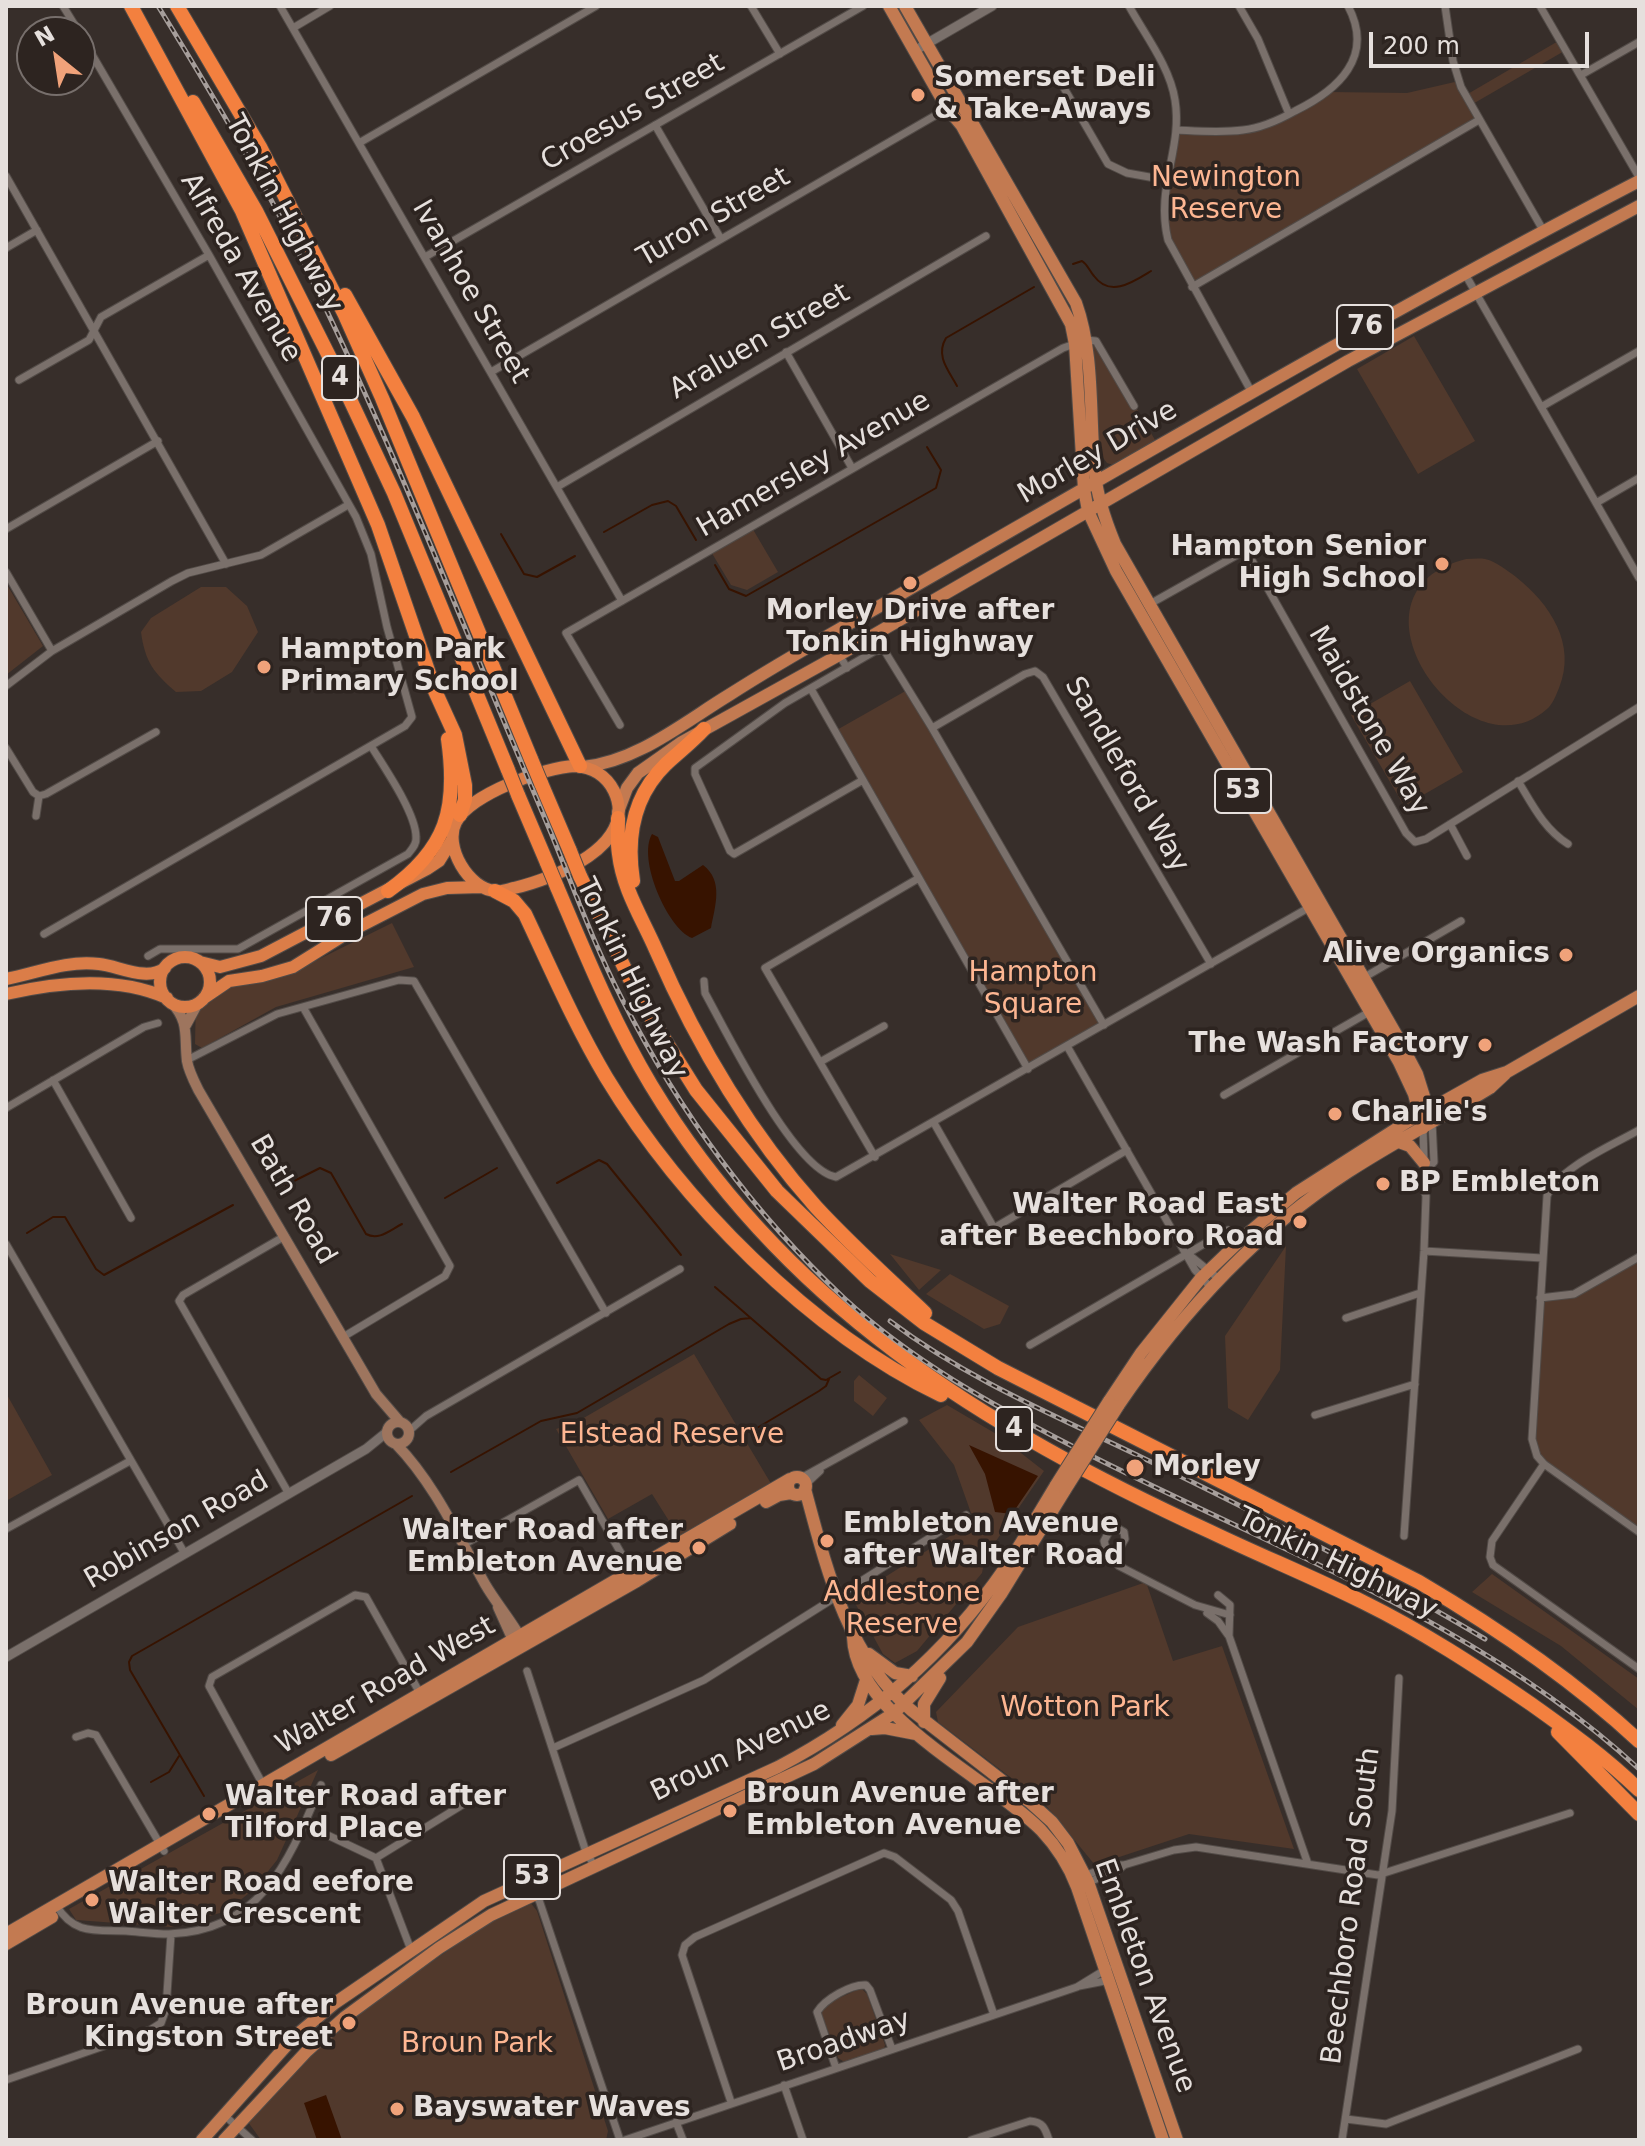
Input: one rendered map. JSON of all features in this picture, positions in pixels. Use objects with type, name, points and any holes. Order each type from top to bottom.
[{"type":"highway","points":[[131,6],[242,211],[378,525],[435,691],[455,735],[463,771],[465,800],[460,815]]},
{"type":"highway","name":"Tonkin Highway","points":[[131,6],[182,84],[249,198],[338,374],[394,493],[602,992],[638,1063],[696,1152],[745,1214],[809,1281],[880,1342],[944,1388],[1119,1489],[1397,1619],[1469,1662],[1575,1735],[1639,1790]]},
{"type":"highway","name":"Tonkin Highway","points":[[177,6],[282,188],[344,313],[580,876],[618,956],[667,1047],[743,1152],[813,1228],[870,1281],[924,1323],[1041,1390],[1419,1582],[1526,1651],[1639,1741]]},
{"type":"highway","points":[[282,188],[330,267],[413,417],[582,767],[597,772],[608,782],[616,797],[618,853],[623,875],[673,988],[706,1051],[781,1164],[815,1205],[857,1250],[955,1342]]},
{"type":"highway","points":[[388,891],[423,861],[443,829],[453,775],[445,713]]},
{"type":"highway","points":[[647,929],[631,867],[629,840],[632,823],[650,783],[704,729]]},
{"type":"highway","name":"76","points":[[200,962],[220,967],[261,956],[434,865],[452,840],[453,828],[460,815],[488,795],[523,778],[561,767],[582,767]]},
{"type":"highway","name":"76","points":[[201,1000],[229,981],[293,967],[349,932],[423,894],[447,888],[488,889],[537,881],[578,862],[607,841],[618,815]]},
{"type":"highway","points":[[452,840],[463,868],[488,889],[508,896],[525,914],[576,1024],[605,1075],[655,1148],[704,1207],[767,1272],[851,1340],[923,1386],[1013,1429]]},
{"type":"highway","points":[[6,979],[79,963],[99,964],[148,975],[157,973],[177,958],[185,957],[206,967],[210,982],[201,1000],[182,1006],[139,987],[70,984],[6,992]]},
{"type":"highway","points":[[165,968],[161,983],[169,1000]]},
{"type":"highway","points":[[1531,1705],[1639,1814]]},
{"type":"main road","name":"53","points":[[889,6],[960,101],[1076,303],[1096,481],[1115,544],[1144,607]]},
{"type":"main road","name":"53","points":[[905,6],[947,108],[962,126],[1080,342],[1084,489],[1088,511],[1109,555],[1144,607],[1359,980],[1426,1119]]},
{"type":"main road","name":"Morley Drive","points":[[582,767],[627,757],[828,636],[1251,391],[1639,179]]},
{"type":"main road","name":"Morley Drive","points":[[618,815],[627,788],[638,773],[704,729],[1475,291],[1639,206]]},
{"type":"main road","points":[[1092,444],[1108,463],[1119,467]]},
{"type":"main road","points":[[1070,520],[1086,528],[1109,555]]},
{"type":"main road","points":[[1426,1119],[1448,1100],[1482,1080],[1507,1072],[1639,996]]},
{"type":"main road","points":[[169,1000],[183,1016],[186,1025]]},
{"type":"main road","points":[[186,1025],[201,1000]]},
{"type":"main road","name":"53","points":[[1375,1009],[1417,1074],[1426,1119]]},
{"type":"main road","name":"Bath Road","points":[[186,1025],[187,1060],[199,1091],[376,1394],[405,1428],[416,1464],[518,1643]]},
{"type":"main road","points":[[1426,1119],[1490,1088],[1507,1072]]},
{"type":"main road","points":[[1417,1074],[1438,1096],[1448,1100]]},
{"type":"main road","name":"Broun Avenue","points":[[1210,1279],[1296,1210],[1347,1173],[1399,1142],[1426,1119]]},
{"type":"main road","name":"Broun Avenue","points":[[224,2140],[307,2051],[345,2017],[439,1948],[491,1915],[533,1894],[814,1764],[899,1709],[955,1655],[1001,1594],[1141,1353],[1247,1234],[1296,1193],[1426,1119]]},
{"type":"main road","points":[[1399,1142],[1410,1146],[1426,1166]]},
{"type":"main road","name":"Bath Road","points":[[376,1394],[388,1429]]},
{"type":"main road","name":"Robinson Road","points":[[388,1429],[392,1423],[405,1428],[402,1443],[394,1443]]},
{"type":"main road","points":[[388,1429],[394,1443]]},
{"type":"main road","name":"Bath Road","points":[[394,1443],[416,1464]]},
{"type":"main road","name":"Embleton Avenue","points":[[798,1486],[853,1634],[887,1698]]},
{"type":"main road","name":"Walter Road West","points":[[6,1944],[58,1909],[162,1848],[798,1486]]},
{"type":"main road","name":"Broun Avenue","points":[[202,2140],[294,2037],[335,2003],[484,1901],[778,1767],[832,1737],[887,1698],[912,1676],[966,1617],[1061,1488]]},
{"type":"main road","name":"Embleton Avenue","points":[[853,1634],[853,1652],[866,1680],[899,1709],[919,1735],[1042,1832],[1079,1879]]},
{"type":"main road","points":[[861,1647],[886,1668],[912,1676]]},
{"type":"main road","points":[[924,1722],[924,1704],[955,1655]]},
{"type":"main road","points":[[832,1737],[858,1705],[866,1680]]},
{"type":"main road","name":"Embleton Avenue","points":[[899,1709],[924,1722],[1020,1794],[1052,1822],[1068,1843],[1075,1871],[1113,1973],[1137,2024],[1177,2140]]},
{"type":"main road","points":[[872,1729],[885,1728],[919,1735]]},
{"type":"main road","points":[[1011,1805],[1020,1794]]},
{"type":"main road","name":"Walter Road West","points":[[6,1934],[58,1909]]},
{"type":"main road","name":"Embleton Avenue","points":[[1113,1973],[1134,2056],[1163,2140]]},
{"type":"main road","points":[[1134,2056],[1133,2032],[1137,2024]]},
{"type":"street","name":"Ivanhoe Street","points":[[280,6],[622,601]]},
{"type":"street","points":[[293,28],[330,6]]},
{"type":"street","points":[[751,6],[780,54]]},
{"type":"street","name":"Croesus Street","points":[[425,257],[863,6]]},
{"type":"street","points":[[921,47],[992,6]]},
{"type":"street","points":[[1129,6],[1170,80],[1175,99],[1176,130],[1163,214],[1168,240],[1251,391]]},
{"type":"street","points":[[1239,6],[1258,39],[1289,114]]},
{"type":"street","points":[[1176,130],[1245,130],[1289,114],[1332,89],[1348,71],[1357,47],[1355,24],[1348,6]]},
{"type":"street","points":[[1445,6],[1456,75],[1543,230]]},
{"type":"street","points":[[1540,6],[1639,179]]},
{"type":"street","points":[[359,143],[591,7]]},
{"type":"street","points":[[1581,75],[1639,42]]},
{"type":"street","name":"Alfreda Avenue","points":[[96,62],[209,255],[348,505],[371,554],[387,627],[411,709],[409,723],[371,746]]},
{"type":"street","points":[[1057,76],[1108,164],[1127,173],[1166,180]]},
{"type":"street","name":"Turon Street","points":[[491,372],[960,101]]},
{"type":"street","points":[[1192,287],[1479,120]]},
{"type":"street","points":[[655,125],[721,239]]},
{"type":"street","points":[[6,176],[226,564]]},
{"type":"street","points":[[6,248],[37,230]]},
{"type":"street","name":"Araluen Street","points":[[557,487],[986,236]]},
{"type":"street","points":[[19,380],[89,340],[101,317],[209,255]]},
{"type":"street","points":[[1464,272],[1639,578]]},
{"type":"street","points":[[1080,342],[1092,340],[1099,344],[1134,406]]},
{"type":"street","name":"Hamersley Avenue","points":[[620,725],[566,633],[1050,354],[1080,342]]},
{"type":"street","points":[[1541,407],[1639,351]]},
{"type":"street","points":[[786,352],[852,468]]},
{"type":"street","points":[[6,529],[158,441]]},
{"type":"street","points":[[1596,503],[1639,478]]},
{"type":"street","points":[[6,686],[52,651],[180,577],[261,555],[348,505]]},
{"type":"street","name":"Maidstone Way","points":[[1144,607],[1246,550],[1406,833],[1415,842],[1450,824]]},
{"type":"street","points":[[6,572],[52,651]]},
{"type":"street","points":[[828,636],[847,668]]},
{"type":"street","points":[[863,780],[740,853],[730,851],[695,768],[785,703],[875,651],[884,650],[1104,1025]]},
{"type":"street","name":"Sandleford Way","points":[[932,728],[1025,674],[1035,671],[1043,677],[1211,964]]},
{"type":"street","points":[[811,689],[1028,1069]]},
{"type":"street","points":[[1467,856],[1450,824],[1638,710]]},
{"type":"street","points":[[6,748],[33,792],[39,796],[156,732]]},
{"type":"street","points":[[44,934],[371,746],[411,818],[416,837],[408,854],[238,949],[160,949],[148,956]]},
{"type":"street","points":[[1518,781],[1546,825],[1556,837],[1568,844]]},
{"type":"street","points":[[36,816],[39,796]]},
{"type":"street","points":[[875,1157],[765,968],[919,878]]},
{"type":"street","points":[[704,981],[705,993],[775,1117],[819,1170],[830,1176],[843,1175],[1314,905]]},
{"type":"street","points":[[1359,980],[1461,921]]},
{"type":"street","points":[[187,1060],[263,1020],[410,979],[419,988],[606,1313]]},
{"type":"street","points":[[303,1007],[450,1266],[445,1276],[343,1337]]},
{"type":"street","points":[[1224,1095],[1375,1009]]},
{"type":"street","points":[[6,1108],[144,1027],[158,1023]]},
{"type":"street","points":[[820,1062],[884,1026]]},
{"type":"street","points":[[1067,1046],[1186,1253],[1210,1279]]},
{"type":"street","points":[[53,1080],[131,1218]]},
{"type":"street","points":[[1404,1536],[1424,1251],[1426,1196],[1419,1177],[1426,1166],[1434,1162],[1426,1119]]},
{"type":"street","points":[[934,1123],[994,1228],[1127,1150]]},
{"type":"street","points":[[1639,1130],[1562,1175],[1550,1188],[1545,1204],[1532,1439],[1537,1456],[1544,1464],[1639,1532]]},
{"type":"street","points":[[1030,1345],[1228,1230]]},
{"type":"street","points":[[285,1236],[188,1292],[179,1301],[289,1494]]},
{"type":"street","points":[[6,1244],[185,1554]]},
{"type":"street","points":[[1424,1251],[1542,1258]]},
{"type":"street","points":[[1540,1298],[1574,1294],[1639,1257]]},
{"type":"street","name":"Robinson Road","points":[[405,1428],[680,1269]]},
{"type":"street","points":[[1346,1318],[1420,1293]]},
{"type":"street","points":[[1315,1415],[1415,1384]]},
{"type":"street","name":"Walter Road West","points":[[798,1486],[904,1421]]},
{"type":"street","name":"Robinson Road","points":[[6,1657],[373,1445],[388,1429]]},
{"type":"street","name":"Robinson Road","points":[[373,1445],[394,1443]]},
{"type":"street","points":[[6,1529],[130,1461]]},
{"type":"street","points":[[1544,1464],[1492,1541],[1490,1557],[1500,1572],[1639,1669]]},
{"type":"street","points":[[463,1545],[579,1480],[634,1577]]},
{"type":"street","points":[[553,1748],[704,1680],[966,1515]]},
{"type":"street","points":[[1113,1560],[1195,1605],[1218,1621],[1229,1636],[1308,1864]]},
{"type":"street","points":[[265,1789],[209,1686],[212,1677],[355,1595],[366,1597],[423,1698]]},
{"type":"street","points":[[1218,1595],[1227,1600],[1229,1636]]},
{"type":"street","points":[[1195,1605],[1230,1615]]},
{"type":"street","points":[[527,1671],[586,1852],[595,1867]]},
{"type":"street","name":"Beechboro Road South","points":[[1342,2140],[1392,1811],[1399,1678]]},
{"type":"street","points":[[76,1737],[88,1733],[96,1735],[162,1848]]},
{"type":"street","points":[[58,1909],[79,1929],[171,1934],[208,1928],[235,1916],[260,1898],[285,1866],[321,1785]]},
{"type":"street","points":[[376,1858],[467,1802]]},
{"type":"street","points":[[1079,1879],[1117,1871],[1124,1865],[1174,1850],[1196,1847],[1383,1874],[1570,1813]]},
{"type":"street","points":[[304,1824],[376,1858],[411,1950]]},
{"type":"street","points":[[731,2102],[682,1955],[685,1945],[695,1937],[884,1853],[895,1857],[951,1900],[958,1911],[994,2015]]},
{"type":"street","points":[[533,1894],[539,1900],[622,2140]]},
{"type":"street","points":[[6,2080],[150,2030],[161,2023],[166,2009],[171,1934]]},
{"type":"street","name":"Broadway","points":[[622,2140],[1113,1973]]},
{"type":"street","points":[[836,2068],[817,2012],[827,2001],[859,1985],[866,1985],[870,1990],[892,2049]]},
{"type":"street","points":[[1346,2119],[1386,2124],[1578,2049]]},
{"type":"street","points":[[784,2085],[803,2140]]},
{"type":"street","points":[[223,2114],[252,2140]]},
{"type":"street","points":[[971,2140],[1030,2121],[1038,2121],[1049,2140]]},
{"type":"street","points":[[676,2122],[683,2140]]},
{"type":"green space","name":"Newington Reserve","points":[[1560,40],[1566,50],[1471,105],[1479,120],[1192,287],[1165,227],[1176,130],[1257,128],[1329,92],[1407,93],[1459,81],[1466,95]]},
{"type":"green space","points":[[1414,336],[1475,441],[1418,474],[1357,369]]},
{"type":"green space","points":[[1092,340],[1099,344],[1158,445],[1119,467],[1107,463],[1097,450]]},
{"type":"green space","points":[[751,526],[778,572],[747,590],[731,585],[710,550]]},
{"type":"green space","points":[[1466,559],[1489,560],[1516,577],[1549,612],[1562,641],[1564,672],[1553,702],[1547,709],[1515,725],[1482,721],[1451,702],[1426,674],[1411,640],[1410,607],[1427,578]]},
{"type":"green space","points":[[6,583],[43,646],[6,675]]},
{"type":"green space","points":[[201,587],[226,587],[247,606],[258,632],[232,672],[201,691],[176,692],[152,666],[141,632],[151,618]]},
{"type":"green space","points":[[1410,681],[1463,772],[1404,806],[1351,715]]},
{"type":"green space","name":"Hampton Square","points":[[909,689],[1104,1025],[1028,1069],[835,731]]},
{"type":"green space","points":[[392,923],[414,967],[276,1007],[202,1048],[195,1044],[196,996],[201,990],[305,966]]},
{"type":"green space","points":[[1286,1246],[1280,1370],[1248,1420],[1228,1408],[1225,1336]]},
{"type":"green space","points":[[890,1254],[941,1270],[919,1290]]},
{"type":"green space","points":[[1639,1257],[1639,1532],[1544,1464],[1533,1447],[1540,1298],[1563,1297]]},
{"type":"green space","points":[[950,1274],[1009,1306],[1000,1324],[984,1329],[926,1294]]},
{"type":"green space","name":"Elstead Reserve","points":[[694,1354],[773,1487],[681,1540],[652,1494],[608,1519],[556,1429],[575,1423]]},
{"type":"green space","points":[[859,1375],[887,1398],[873,1416],[854,1401],[854,1381]]},
{"type":"green space","points":[[6,1393],[52,1475],[6,1501]]},
{"type":"green space","name":"Addlestone Reserve","points":[[947,1405],[998,1435],[1044,1471],[985,1557],[982,1573],[917,1651],[895,1663],[883,1654],[855,1603],[855,1596],[980,1517],[971,1513],[954,1465],[919,1420]]},
{"type":"green space","points":[[1492,1574],[1639,1679],[1639,1710],[1561,1646],[1472,1592]]},
{"type":"green space","name":"Wotton Park","points":[[1146,1582],[1173,1661],[1222,1646],[1294,1849],[1189,1834],[1095,1865],[1044,1803],[938,1722],[936,1712],[1018,1627]]},
{"type":"green space","points":[[318,1770],[277,1860],[254,1889],[227,1911],[171,1927],[76,1920],[69,1909]]},
{"type":"green space","name":"Broun Park","points":[[530,1902],[537,1911],[608,2131],[606,2140],[261,2140],[248,2122],[315,2048],[361,2011],[499,1915]]},
{"type":"green space","points":[[861,1988],[867,1994],[885,2045],[884,2049],[846,2063],[838,2058],[821,2012],[822,2006]]},
{"type":"shaded area","points":[[652,834],[658,837],[675,881],[703,865],[714,878],[716,903],[711,928],[692,938],[674,921],[657,892],[649,860],[648,845]]},
{"type":"shaded area","points":[[969,1445],[1038,1476],[1012,1514],[995,1512],[985,1474]]},
{"type":"shaded area","points":[[326,2095],[342,2140],[317,2140],[304,2103]]},
{"type":"waterway","points":[[1073,264],[1082,261],[1100,283],[1114,287],[1151,271]]},
{"type":"waterway","points":[[957,386],[943,357],[946,338],[1034,287]]},
{"type":"waterway","points":[[715,565],[729,589],[746,596],[936,488],[941,470],[927,447]]},
{"type":"waterway","points":[[604,532],[652,505],[668,501],[676,506],[696,540]]},
{"type":"waterway","points":[[501,534],[524,574],[537,577],[575,556]]},
{"type":"waterway","points":[[557,1183],[599,1160],[607,1164],[681,1255]]},
{"type":"waterway","points":[[286,1185],[320,1168],[331,1173],[366,1234],[380,1235],[402,1224]]},
{"type":"waterway","points":[[445,1198],[497,1168]]},
{"type":"waterway","points":[[27,1233],[53,1217],[65,1217],[96,1269],[104,1275],[233,1205]]},
{"type":"waterway","points":[[715,1287],[821,1379],[826,1380],[840,1372]]},
{"type":"waterway","points":[[451,1472],[541,1421],[577,1413],[729,1324],[751,1318]]},
{"type":"waterway","points":[[752,1431],[819,1391],[829,1379]]},
{"type":"waterway","points":[[204,1796],[130,1670],[132,1656],[412,1496]]},
{"type":"waterway","points":[[151,1782],[169,1772],[179,1756]]},
{"type":"railway","points":[[158,6],[256,172],[348,356],[612,979],[668,1081],[748,1195],[844,1298],[925,1362],[1076,1448],[1441,1628],[1510,1670],[1576,1716],[1639,1769]]},
{"type":"railway","points":[[890,1321],[980,1378],[1272,1522],[1485,1639]]},
{"type":"place","name":"Somerset Deli & Take-Aways","points":[[918,95]]},
{"type":"place","name":"Hampton Senior High School","points":[[1442,564]]},
{"type":"place","name":"Morley Drive after Tonkin Highway","points":[[910,583]]},
{"type":"place","name":"Hampton Park Primary School","points":[[264,667]]},
{"type":"place","name":"Alive Organics","points":[[1566,955]]},
{"type":"place","name":"The Wash Factory","points":[[1485,1045]]},
{"type":"place","name":"Charlie's","points":[[1335,1114]]},
{"type":"place","name":"BP Embleton","points":[[1383,1184]]},
{"type":"place","name":"Walter Road East after Beechboro Road","points":[[1300,1222]]},
{"type":"place","name":"Morley","points":[[1135,1468]]},
{"type":"place","name":"Embleton Avenue after Walter Road","points":[[827,1541]]},
{"type":"place","name":"Walter Road after Embleton Avenue","points":[[699,1548]]},
{"type":"place","name":"Broun Avenue after Embleton Avenue","points":[[730,1811]]},
{"type":"place","name":"Walter Road after Tilford Place","points":[[209,1814]]},
{"type":"place","name":"Walter Road eefore Walter Crescent","points":[[92,1900]]},
{"type":"place","name":"Broun Avenue after Kingston Street","points":[[349,2023]]},
{"type":"place","name":"Bayswater Waves","points":[[397,2109]]}]
